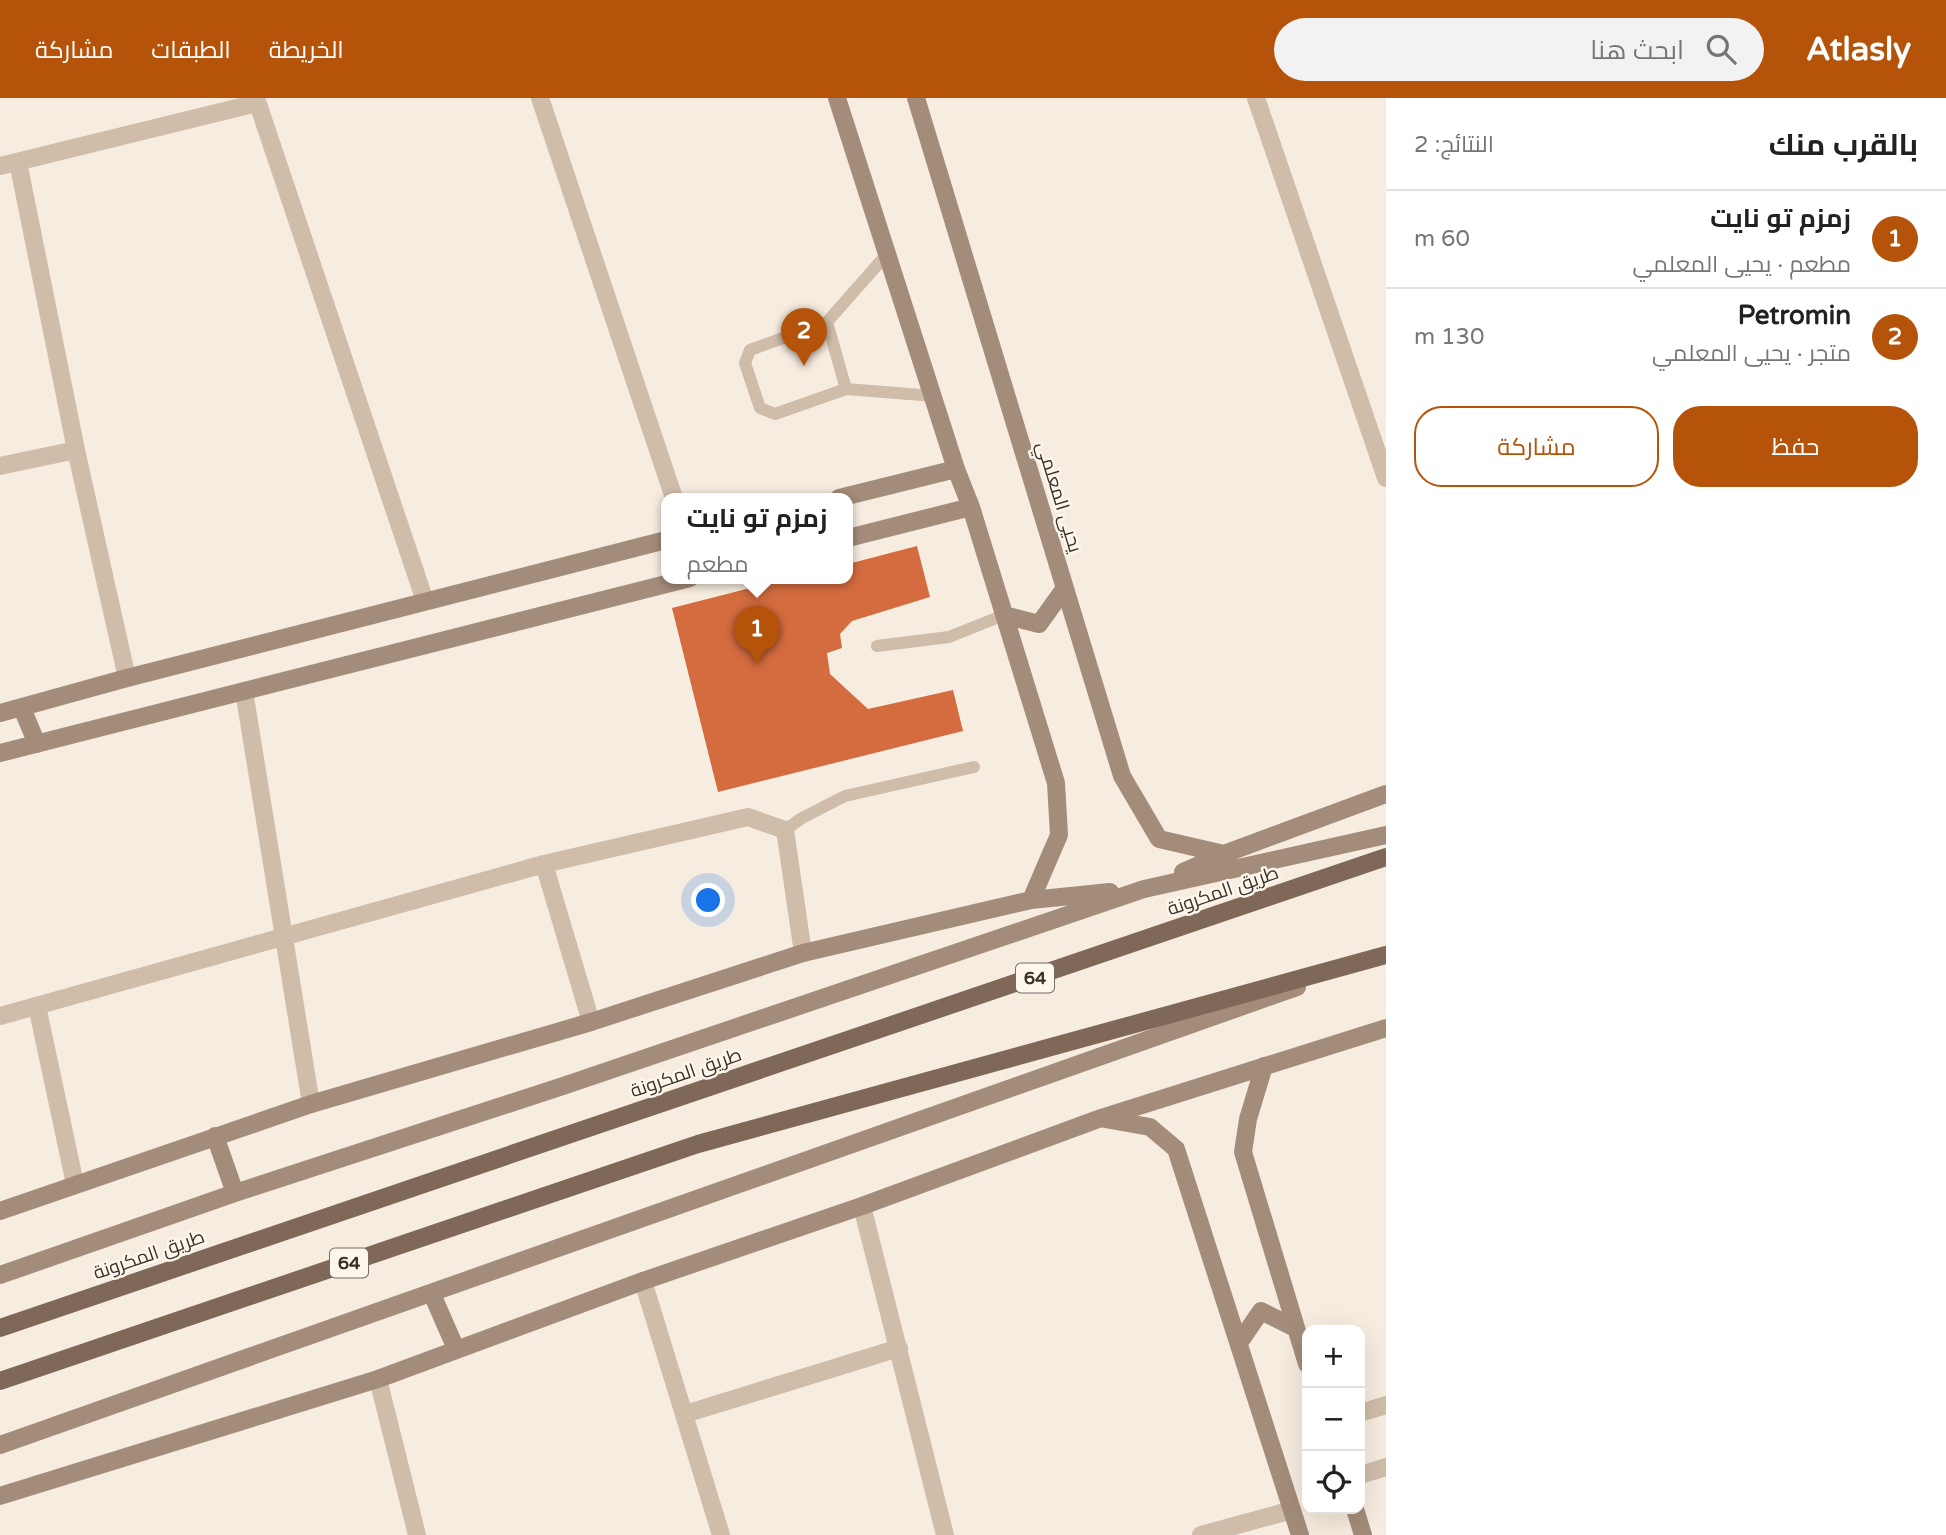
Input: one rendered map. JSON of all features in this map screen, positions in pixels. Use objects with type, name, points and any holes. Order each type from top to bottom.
[{"type":"main road","points":[[838,98],[956,469],[971,507],[1056,783],[1059,835],[1031,900]]},
{"type":"main road","name":"يحيى المعلمي","points":[[916,98],[1122,776],[1160,839],[1224,854]]},
{"type":"main road","points":[[853,495],[956,469]]},
{"type":"main road","points":[[853,537],[971,507]]},
{"type":"main road","points":[[0,713],[661,541]]},
{"type":"main road","points":[[0,753],[666,584]]},
{"type":"main road","points":[[1004,615],[1039,624],[1065,587]]},
{"type":"main road","points":[[22,708],[37,744]]},
{"type":"main road","points":[[0,1275],[235,1193],[563,1086],[1144,889],[1224,854],[1386,794]]},
{"type":"main road","points":[[0,1210],[311,1104],[591,1022],[803,953],[1031,900],[1144,889],[1386,835]]},
{"type":"main road","name":"طريق المكرونة","points":[[0,1328],[1386,857]]},
{"type":"main road","points":[[0,1444],[432,1294],[1382,956]]},
{"type":"main road","name":"64","points":[[0,1381],[698,1144],[1382,956]]},
{"type":"main road","points":[[0,1496],[378,1379],[643,1281],[862,1206],[1101,1118],[1386,1026]]},
{"type":"main road","points":[[1264,1066],[1248,1119],[1243,1152],[1302,1349]]},
{"type":"main road","points":[[1101,1118],[1150,1127],[1176,1149],[1300,1535]]},
{"type":"main road","points":[[215,1136],[235,1193]]},
{"type":"main road","points":[[432,1294],[456,1349]]},
{"type":"main road","points":[[1239,1343],[1261,1311],[1295,1328]]},
{"type":"main road","points":[[1356,1514],[1363,1535]]},
{"type":"street","points":[[540,98],[672,493]]},
{"type":"street","points":[[1256,98],[1385,475]]},
{"type":"street","points":[[0,166],[256,100],[425,601]]},
{"type":"street","points":[[18,162],[76,450],[127,678]]},
{"type":"street","points":[[0,466],[76,450]]},
{"type":"street","points":[[244,691],[311,1104]]},
{"type":"street","points":[[0,1016],[544,864],[748,817],[785,830],[803,953]]},
{"type":"street","points":[[544,864],[591,1022]]},
{"type":"street","points":[[37,1006],[75,1184]]},
{"type":"street","points":[[862,1206],[945,1535]]},
{"type":"street","points":[[643,1281],[721,1535]]},
{"type":"street","points":[[685,1414],[899,1348]]},
{"type":"street","points":[[378,1379],[417,1535]]},
{"type":"street","points":[[1365,1411],[1386,1405]]},
{"type":"street","points":[[1365,1473],[1386,1466]]},
{"type":"street","points":[[1201,1535],[1293,1510]]},
{"type":"lane","points":[[887,254],[827,322],[750,350],[746,363],[760,408],[775,414],[846,389],[934,396]]},
{"type":"lane","points":[[827,322],[846,389]]},
{"type":"lane","points":[[877,646],[948,637],[1004,615]]},
{"type":"lane","points":[[785,830],[845,796],[974,767]]},
{"type":"building","points":[[917,546],[930,597],[852,621],[840,634],[842,648],[827,653],[830,674],[868,709],[953,690],[963,731],[718,792],[672,608],[766,584],[853,584],[853,563]]},
{"type":"place","name":"Petromin","points":[[804,366]]},
{"type":"place","name":"زمزم تو نايت","points":[[757,664]]}]
